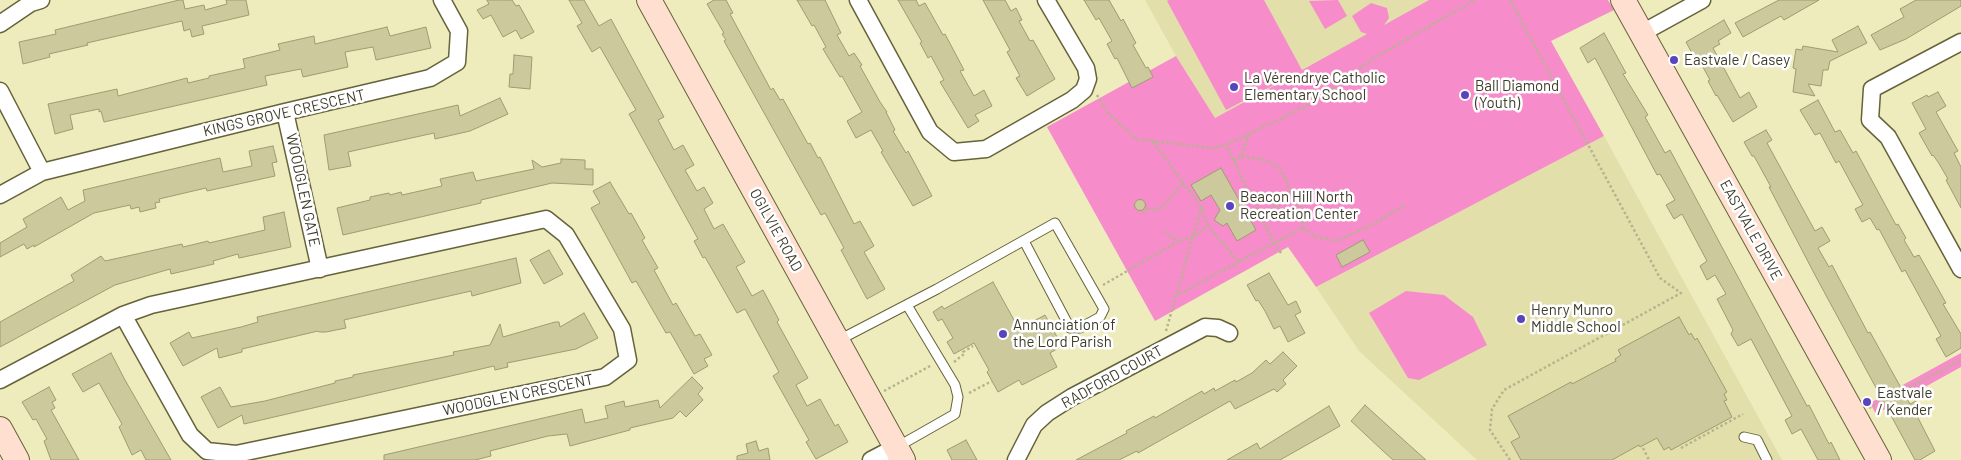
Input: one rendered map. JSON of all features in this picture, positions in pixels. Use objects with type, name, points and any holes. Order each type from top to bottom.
[{"type":"street","points":[[0,24],[31,3],[41,0]]},
{"type":"street","name":"KINGS GROVE CRESCENT","points":[[0,195],[42,172],[430,78],[457,62],[459,31],[442,0]]},
{"type":"street","name":"OGILVIE ROAD","points":[[650,0],[900,454]]},
{"type":"street","points":[[858,0],[930,132],[954,152],[986,149],[1072,100],[1084,90],[1088,79],[1086,68],[1046,0]]},
{"type":"street","name":"EASTVALE DRIVE","points":[[1624,0],[1878,460]]},
{"type":"street","points":[[1642,33],[1702,0]]},
{"type":"street","points":[[1961,42],[1872,89],[1870,120],[1888,136],[1961,269]]},
{"type":"street","points":[[0,91],[42,172]]},
{"type":"street","name":"WOODGLEN GATE","points":[[285,112],[320,269]]},
{"type":"street","name":"WOODGLEN CRESCENT","points":[[0,380],[123,315],[151,305],[546,219],[566,235],[622,329],[628,360],[605,377],[236,454],[207,451],[190,435],[123,315]]},
{"type":"street","name":"RADFORD COURT","points":[[1016,460],[1034,425],[1047,413],[1161,349],[1205,328],[1218,328],[1229,333]]},
{"type":"street","points":[[0,429],[17,460]]},
{"type":"street","points":[[871,460],[900,454]]},
{"type":"lane","points":[[837,341],[907,305],[1055,223],[1104,309],[1100,317],[1080,328],[1070,328],[1024,241]]},
{"type":"lane","points":[[900,454],[955,414],[958,397],[954,385],[907,305]]},
{"type":"lane","points":[[1744,437],[1757,440],[1767,460]]},
{"type":"path","points":[[1088,79],[1108,113],[1136,139],[1213,148],[1226,145],[1311,104],[1374,58],[1475,0]]},
{"type":"path","points":[[1510,0],[1660,278],[1681,293],[1504,390],[1492,410],[1490,430],[1510,460]]},
{"type":"path","points":[[1234,161],[1242,156],[1249,133]]},
{"type":"path","points":[[1152,141],[1201,207],[1208,226],[1240,263]]},
{"type":"path","points":[[1226,145],[1274,243],[1281,253]]},
{"type":"path","points":[[1242,156],[1264,160],[1279,167],[1287,182],[1289,191],[1285,201]]},
{"type":"path","points":[[1143,212],[1147,209],[1161,209],[1183,182]]},
{"type":"path","points":[[1260,214],[1285,201],[1299,204],[1303,228]]},
{"type":"path","points":[[1303,228],[1316,237],[1336,241],[1371,225],[1404,206]]},
{"type":"path","points":[[1161,349],[1201,207]]},
{"type":"path","points":[[1093,290],[1178,241],[1192,237],[1208,226]]},
{"type":"path","points":[[1175,296],[1303,228]]},
{"type":"path","points":[[1165,232],[1178,241]]},
{"type":"path","points":[[870,399],[942,364],[958,359],[964,354],[963,352],[973,346]]},
{"type":"path","points":[[1854,416],[1961,360]]},
{"type":"path","points":[[958,397],[992,381]]},
{"type":"path","points":[[1681,448],[1744,414]]},
{"type":"path","points":[[1643,448],[1649,460]]},
{"type":"shaded area","name":"La Vérendrye Catholic Elementary School","points":[[1145,0],[1429,0],[1215,118],[1176,56]]},
{"type":"shaded area","points":[[1264,0],[1302,70],[1367,34],[1361,32],[1352,16],[1371,3],[1387,8],[1389,18],[1384,25],[1429,0],[1608,0],[1614,10],[1551,41],[1604,136],[1316,287],[1288,247],[1155,321],[1047,127],[1176,56],[1215,118],[1301,71],[1226,110],[1167,1]]},
{"type":"shaded area","points":[[1338,0],[1347,16],[1325,29],[1309,1]]},
{"type":"shaded area","name":"Henry Munro Middle School","points":[[1604,136],[1782,460],[1477,460],[1359,351],[1316,287]]},
{"type":"shaded area","points":[[1406,291],[1444,295],[1473,317],[1487,345],[1419,380],[1408,378],[1369,313]]},
{"type":"shaded area","points":[[1961,353],[1961,367],[1876,414],[1870,403]]},
{"type":"building","points":[[183,0],[185,9],[204,5],[205,10],[227,4],[226,0],[246,0],[249,15],[202,26],[204,34],[192,37],[190,29],[184,31],[182,21],[87,43],[88,45],[49,54],[50,57],[23,64],[19,42],[56,34],[55,30]]},
{"type":"building","points":[[487,0],[512,0],[516,6],[519,5],[534,32],[521,39],[516,30],[503,37],[491,15],[483,19],[477,10],[489,4]]},
{"type":"building","points":[[569,0],[584,0],[599,26],[611,19],[664,117],[658,120],[674,150],[683,145],[694,165],[685,170],[697,191],[704,187],[713,203],[704,209],[714,229],[723,224],[745,262],[736,267],[752,296],[763,290],[779,320],[777,322],[808,378],[796,385],[807,406],[820,399],[835,426],[838,424],[848,442],[816,459],[806,442],[809,440],[773,376],[779,372],[745,309],[737,313],[705,257],[703,258],[694,241],[698,239],[629,114],[636,110],[600,47],[592,52],[577,26],[582,23]]},
{"type":"building","points":[[714,0],[726,0],[733,13],[730,14],[771,90],[773,88],[780,100],[783,99],[808,144],[810,143],[818,158],[820,157],[854,224],[860,221],[874,246],[864,252],[885,289],[867,299],[841,250],[844,248],[825,213],[821,215],[724,41],[726,40],[722,34],[724,33],[707,4]]},
{"type":"building","points":[[797,0],[825,0],[841,33],[837,35],[849,56],[854,53],[862,65],[860,66],[887,112],[895,130],[893,131],[906,153],[908,151],[932,196],[913,206],[881,152],[883,151],[871,130],[856,138],[847,121],[862,112],[842,76],[840,77],[823,49],[826,47],[814,25],[812,26]]},
{"type":"building","points":[[898,0],[916,0],[919,6],[925,3],[943,35],[945,34],[964,70],[960,71],[974,96],[984,90],[992,106],[975,115],[979,121],[968,128],[940,82],[944,80],[931,56],[928,58],[920,43],[922,42]]},
{"type":"building","points":[[983,0],[1005,0],[1011,11],[1016,8],[1022,20],[1019,21],[1030,41],[1033,40],[1055,79],[1027,96],[1016,78],[1020,76],[1007,52],[1010,50]]},
{"type":"building","points":[[1084,0],[1109,0],[1121,21],[1123,19],[1136,43],[1133,45],[1153,77],[1132,88],[1117,58],[1115,59],[1107,44],[1112,41],[1099,18],[1096,20]]},
{"type":"building","points":[[1779,0],[1819,0],[1784,20],[1781,16],[1743,37],[1735,23]]},
{"type":"building","points":[[1916,0],[1961,0],[1961,6],[1906,39],[1880,50],[1871,35],[1904,17],[1900,9]]},
{"type":"building","points":[[1724,20],[1731,33],[1718,41],[1720,44],[1713,48],[1740,98],[1749,92],[1757,107],[1733,122],[1716,96],[1697,56],[1694,57],[1686,42]]},
{"type":"building","points":[[1858,26],[1867,43],[1830,61],[1828,70],[1823,70],[1821,86],[1808,84],[1815,96],[1793,92],[1796,69],[1793,68],[1796,49],[1802,50],[1803,46],[1838,52],[1832,40]]},
{"type":"building","points":[[387,27],[390,36],[426,27],[431,48],[376,60],[373,47],[345,52],[348,67],[303,77],[301,69],[265,76],[267,85],[104,122],[99,109],[70,115],[73,129],[55,134],[48,104],[117,89],[118,96],[187,78],[188,83],[245,68],[243,59],[280,50],[278,44],[314,36],[315,44]]},
{"type":"building","points":[[1604,33],[1626,73],[1623,74],[1648,115],[1645,117],[1665,153],[1670,150],[1807,406],[1809,405],[1829,444],[1831,442],[1840,460],[1818,460],[1801,429],[1792,434],[1785,420],[1792,416],[1751,339],[1738,346],[1731,334],[1733,330],[1717,299],[1726,294],[1715,275],[1707,280],[1700,266],[1707,261],[1682,214],[1674,219],[1666,205],[1675,200],[1660,174],[1657,175],[1595,58],[1588,63],[1580,48]]},
{"type":"building","points":[[514,55],[532,57],[530,89],[509,87],[510,74],[513,74]]},
{"type":"building","points":[[1938,92],[1946,106],[1936,112],[1958,151],[1954,153],[1961,167],[1961,208],[1946,180],[1948,179],[1919,133],[1926,129],[1912,103],[1927,95],[1928,97]]},
{"type":"building","points":[[500,98],[508,114],[470,131],[435,139],[434,133],[348,152],[351,166],[329,170],[324,135],[458,105],[460,116]]},
{"type":"building","points":[[1818,100],[1835,132],[1840,130],[1853,153],[1856,151],[1896,225],[1898,224],[1906,238],[1904,240],[1914,257],[1919,255],[1946,303],[1943,304],[1961,334],[1961,348],[1946,357],[1936,339],[1941,336],[1905,270],[1902,272],[1879,229],[1877,230],[1870,218],[1862,222],[1855,209],[1863,205],[1839,161],[1836,163],[1820,133],[1815,135],[1800,110]]},
{"type":"building","points":[[1766,130],[1772,140],[1767,143],[1815,231],[1822,227],[1830,241],[1818,248],[1829,267],[1832,265],[1868,333],[1870,332],[1910,404],[1916,401],[1923,413],[1917,416],[1935,451],[1920,460],[1915,460],[1815,275],[1769,187],[1771,187],[1744,142]]},
{"type":"building","points":[[273,146],[277,162],[272,163],[275,176],[207,191],[206,188],[159,199],[160,202],[155,203],[156,208],[140,212],[139,207],[131,209],[130,205],[94,213],[34,247],[34,245],[27,249],[24,244],[0,257],[0,243],[27,227],[23,219],[61,197],[68,210],[85,201],[83,190],[220,158],[223,172],[252,166],[249,151]]},
{"type":"building","points":[[561,159],[585,160],[585,169],[593,169],[593,185],[552,183],[481,200],[481,203],[343,235],[337,208],[389,193],[390,195],[401,192],[402,195],[442,186],[440,179],[473,172],[476,181],[534,169],[532,160],[542,167],[561,163]]},
{"type":"building","name":"Beacon Hill North Recreation Center","points":[[1221,168],[1256,230],[1237,241],[1227,223],[1223,226],[1214,220],[1220,210],[1211,195],[1201,201],[1191,185]]},
{"type":"building","points":[[610,182],[645,238],[642,240],[658,268],[654,270],[673,305],[676,303],[695,336],[700,334],[712,355],[704,359],[708,366],[694,374],[670,332],[666,333],[636,281],[632,283],[591,208],[600,203],[593,191]]},
{"type":"building","points":[[1140,199],[1146,205],[1140,211],[1134,205]]},
{"type":"building","points":[[284,212],[291,247],[239,258],[238,254],[213,261],[214,264],[171,274],[170,269],[115,285],[0,347],[0,322],[74,281],[71,275],[101,256],[105,261],[182,244],[183,247],[208,241],[209,243],[265,230],[263,217]]},
{"type":"building","points":[[1363,240],[1370,252],[1342,267],[1336,255]]},
{"type":"building","points":[[549,250],[563,274],[544,284],[530,260]]},
{"type":"building","points":[[516,258],[521,283],[472,296],[471,291],[344,320],[346,328],[326,332],[318,331],[242,349],[242,352],[219,358],[217,348],[183,366],[170,343],[189,332],[192,338],[241,327],[258,322],[257,317]]},
{"type":"building","points":[[1269,273],[1288,305],[1296,301],[1301,312],[1295,315],[1305,333],[1288,342],[1280,326],[1274,329],[1265,311],[1258,300],[1256,301],[1247,285]]},
{"type":"building","name":"Annunciation of the Lord Parish","points":[[993,282],[1019,329],[1045,315],[1062,346],[1050,353],[1057,367],[1022,385],[1019,380],[998,392],[987,372],[989,370],[974,343],[954,354],[947,342],[953,338],[942,319],[938,321],[933,312],[942,306],[944,309]]},
{"type":"building","points":[[584,313],[598,338],[576,349],[507,363],[508,367],[495,370],[494,366],[244,424],[242,415],[218,428],[201,397],[220,387],[231,407],[265,401],[335,383],[335,381],[353,377],[353,375],[454,355],[453,352],[490,345],[500,324],[503,337],[555,322],[559,322],[560,327]]},
{"type":"building","points":[[1679,317],[1689,335],[1691,333],[1695,340],[1697,338],[1727,392],[1724,394],[1727,400],[1724,401],[1732,417],[1671,450],[1669,447],[1664,450],[1657,438],[1640,447],[1639,445],[1612,460],[1521,460],[1511,442],[1520,437],[1508,416],[1571,382],[1572,384],[1616,361],[1615,359],[1621,355],[1618,350]]},
{"type":"building","points":[[1283,352],[1297,366],[1283,380],[1286,384],[1277,392],[1274,389],[1235,409],[1230,401],[1138,453],[1137,451],[1119,460],[1076,460],[1202,391],[1204,394],[1214,388],[1215,391],[1235,380],[1236,382],[1252,373],[1266,360],[1270,364]]},
{"type":"building","points":[[111,353],[171,460],[146,460],[141,450],[132,455],[119,427],[122,424],[99,383],[83,392],[72,374]]},
{"type":"building","points":[[692,377],[703,388],[698,394],[703,400],[686,417],[680,411],[673,418],[630,428],[630,430],[570,446],[567,434],[548,436],[490,451],[491,456],[475,460],[384,460],[384,455],[582,409],[585,423],[608,418],[605,406],[624,401],[625,407],[658,400],[660,408]]},
{"type":"building","points":[[49,387],[56,400],[52,402],[55,408],[51,410],[79,460],[51,460],[44,441],[47,439],[36,419],[33,420],[22,402]]},
{"type":"building","points":[[1365,405],[1426,460],[1393,460],[1351,421]]},
{"type":"building","points":[[1329,406],[1340,426],[1280,460],[1227,460],[1257,443],[1260,449]]},
{"type":"building","points":[[966,440],[977,460],[952,460],[947,450]]},
{"type":"building","points":[[756,441],[759,451],[768,448],[770,460],[737,460],[737,456],[748,453],[746,444]]},
{"type":"place","name":"Eastvale / Casey","points":[[1674,60]]},
{"type":"place","name":"La Vérendrye Catholic Elementary School","points":[[1234,87]]},
{"type":"place","name":"Ball Diamond (Youth)","points":[[1465,95]]},
{"type":"place","name":"Beacon Hill North Recreation Center","points":[[1230,206]]},
{"type":"place","name":"Henry Munro Middle School","points":[[1521,319]]},
{"type":"place","name":"Annunciation of the Lord Parish","points":[[1003,334]]},
{"type":"place","name":"Eastvale / Kender","points":[[1867,402]]}]
